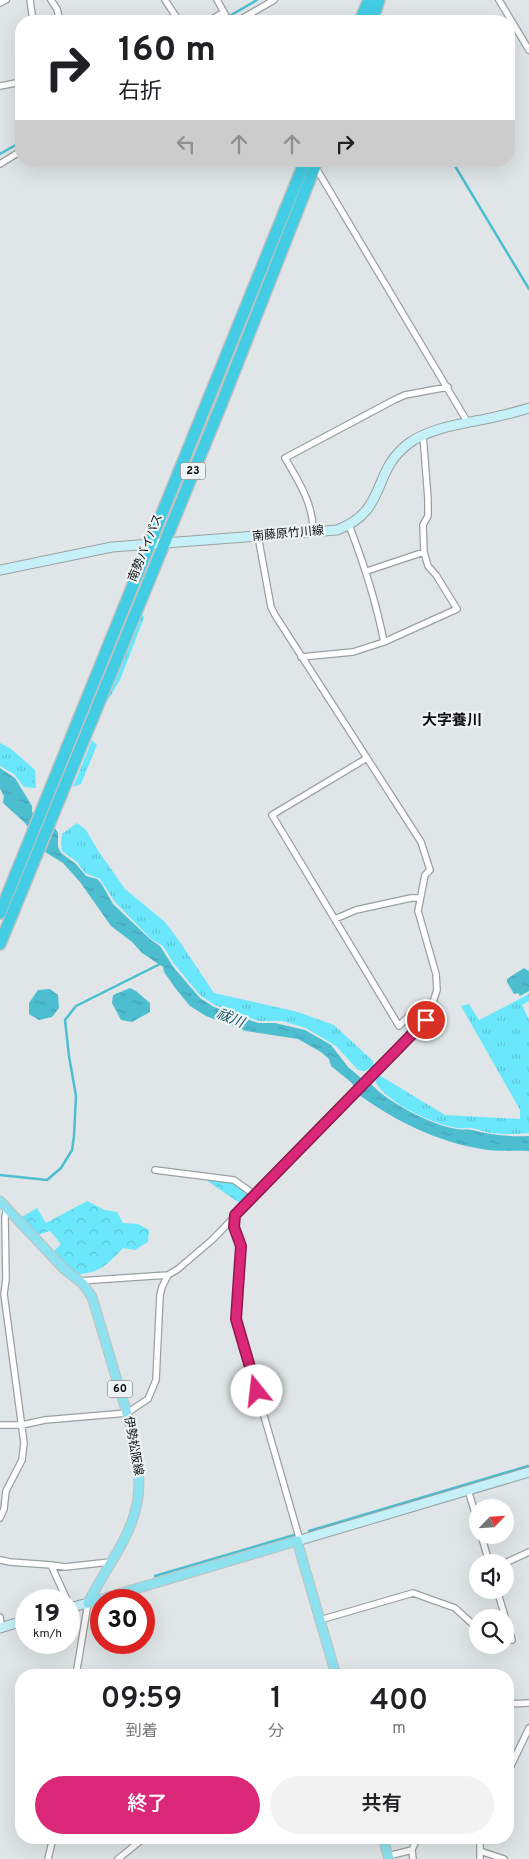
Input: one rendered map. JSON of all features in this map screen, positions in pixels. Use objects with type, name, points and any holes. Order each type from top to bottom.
[{"type":"highway","points":[[363,15],[369,0]]},
{"type":"highway","points":[[374,15],[379,0]]},
{"type":"highway","name":"南勢バイパス","points":[[62,776],[148,545],[303,167]]},
{"type":"highway","name":"南勢バイパス","points":[[0,944],[13,897],[62,776],[164,542],[318,167]]},
{"type":"highway","name":"南勢バイパス","points":[[0,913],[13,897]]},
{"type":"main road","name":"南藤原竹川線","points":[[0,570],[112,547],[337,530],[363,516],[373,503],[388,465],[407,444],[423,435],[529,408]]},
{"type":"main road","name":"伊勢松阪線","points":[[0,1201],[64,1269],[79,1281],[92,1297],[127,1412],[138,1469],[139,1494],[127,1534],[88,1603]]},
{"type":"main road","points":[[80,1604],[529,1472]]},
{"type":"main road","points":[[297,1541],[334,1669]]},
{"type":"main road","points":[[1,1628],[15,1624]]},
{"type":"main road","points":[[384,1844],[388,1857]]},
{"type":"street","points":[[0,2],[6,0]]},
{"type":"street","points":[[30,0],[32,15]]},
{"type":"street","points":[[51,0],[58,15]]},
{"type":"street","points":[[165,0],[175,15]]},
{"type":"street","points":[[216,0],[225,14]]},
{"type":"street","points":[[248,15],[274,0]]},
{"type":"street","points":[[499,0],[508,15]]},
{"type":"street","points":[[515,27],[529,50]]},
{"type":"street","points":[[0,86],[15,83]]},
{"type":"street","points":[[0,164],[15,155]]},
{"type":"street","points":[[318,167],[468,423]]},
{"type":"street","points":[[313,532],[313,522],[308,504],[285,458],[405,395],[448,387]]},
{"type":"street","points":[[302,657],[353,652],[384,642],[457,609],[436,575],[428,566],[424,552],[424,525],[428,516],[428,499],[423,435]]},
{"type":"street","points":[[349,525],[377,605],[384,642]]},
{"type":"street","points":[[258,536],[270,607],[421,842],[425,852],[430,870],[425,875],[418,911],[436,974],[437,990],[433,1002]]},
{"type":"street","points":[[366,571],[424,552]]},
{"type":"street","points":[[367,758],[272,815],[399,1026],[420,1004],[433,1002]]},
{"type":"street","points":[[335,920],[356,910],[420,898]]},
{"type":"street","points":[[79,1281],[168,1275],[178,1269],[212,1240],[438,1008],[433,1002]]},
{"type":"street","points":[[155,1170],[234,1180],[256,1195]]},
{"type":"street","points":[[0,1518],[4,1509],[6,1491],[22,1460],[24,1443],[4,1294],[6,1279],[5,1217],[7,1209]]},
{"type":"street","points":[[235,1215],[234,1227],[241,1246],[236,1319],[299,1537],[297,1541]]},
{"type":"street","points":[[0,1425],[22,1425],[45,1420],[127,1412],[148,1399],[156,1380],[160,1295],[168,1275]]},
{"type":"street","points":[[468,1490],[471,1499]]},
{"type":"street","points":[[514,1559],[529,1552]]},
{"type":"street","points":[[0,1560],[65,1567],[110,1562]]},
{"type":"street","points":[[51,1565],[62,1589]]},
{"type":"street","points":[[320,1620],[413,1594],[456,1608],[469,1620]]},
{"type":"street","points":[[77,1669],[88,1603]]},
{"type":"street","points":[[0,1617],[1,1628]]},
{"type":"street","points":[[514,1704],[529,1703]]},
{"type":"street","points":[[514,1759],[529,1728]]},
{"type":"street","points":[[48,1859],[52,1844]]},
{"type":"street","points":[[118,1859],[137,1844]]},
{"type":"street","points":[[413,1859],[412,1850],[414,1844]]},
{"type":"street","points":[[480,1844],[480,1859]]},
{"type":"street","points":[[388,1857],[412,1850]]},
{"type":"street","points":[[480,1851],[504,1859]]},
{"type":"green space","points":[[142,614],[144,618],[120,680],[102,710]]},
{"type":"green space","points":[[92,740],[97,745],[81,784],[73,787]]},
{"type":"green space","points":[[0,743],[10,748],[35,770],[36,788],[24,787],[14,774],[0,766]]},
{"type":"green space","points":[[77,823],[86,830],[125,889],[164,921],[214,993],[298,1012],[334,1025],[373,1061],[374,1066],[365,1071],[358,1070],[336,1046],[306,1028],[282,1021],[259,1021],[215,1005],[200,995],[174,964],[163,946],[151,939],[115,902],[100,879],[85,873],[77,862],[62,851],[62,834]]},
{"type":"green space","points":[[529,994],[529,1001],[522,1005],[529,1020],[529,1133],[496,1134],[472,1128],[447,1126],[423,1117],[399,1104],[389,1097],[375,1081],[379,1075],[445,1115],[520,1119],[520,1110],[461,1006],[469,1004],[479,1020]]},
{"type":"green space","points":[[206,1180],[234,1183],[249,1196],[241,1204]]},
{"type":"green space","points":[[87,1201],[105,1210],[117,1212],[123,1223],[138,1224],[149,1230],[148,1242],[135,1250],[123,1248],[112,1260],[98,1270],[76,1275],[52,1253],[61,1244],[50,1231],[37,1235],[20,1218],[37,1208],[46,1223]]},
{"type":"water","name":"祓川","points":[[0,768],[15,778],[32,806],[32,812],[55,828],[58,833],[58,847],[61,853],[76,864],[86,876],[97,879],[101,883],[113,904],[151,940],[160,946],[174,968],[200,998],[214,1007],[258,1023],[275,1023],[305,1030],[331,1045],[348,1067],[361,1078],[354,1087],[352,1083],[331,1066],[329,1059],[321,1052],[298,1039],[246,1031],[206,1016],[190,1006],[164,972],[163,967],[142,953],[132,942],[111,926],[80,882],[63,863],[45,852],[25,823],[3,803],[4,796],[0,789]]},
{"type":"water","points":[[524,968],[529,971],[529,991],[520,996],[518,993],[514,994],[507,979]]},
{"type":"water","points":[[130,988],[150,1003],[150,1012],[132,1022],[121,1020],[112,1003],[113,995]]},
{"type":"water","points":[[50,989],[58,995],[59,1008],[52,1017],[39,1020],[29,1014],[29,1003],[38,990]]},
{"type":"water","points":[[370,1083],[387,1098],[410,1112],[446,1127],[493,1134],[529,1136],[529,1151],[482,1149],[433,1136],[402,1122],[359,1095]]},
{"type":"waterway","points":[[231,15],[257,0]]},
{"type":"waterway","points":[[0,154],[15,145]]},
{"type":"waterway","points":[[456,167],[529,289]]},
{"type":"waterway","points":[[0,1175],[47,1180],[61,1168],[72,1150],[76,1096],[65,1020],[76,1006],[162,963]]},
{"type":"waterway","points":[[309,1531],[528,1466]]},
{"type":"waterway","points":[[155,1576],[294,1535]]},
{"type":"district","name":"大字養川","points":[[452,721]]},
{"type":"route","points":[[257,1391],[236,1319],[241,1246],[234,1227],[235,1215],[426,1020]]}]
